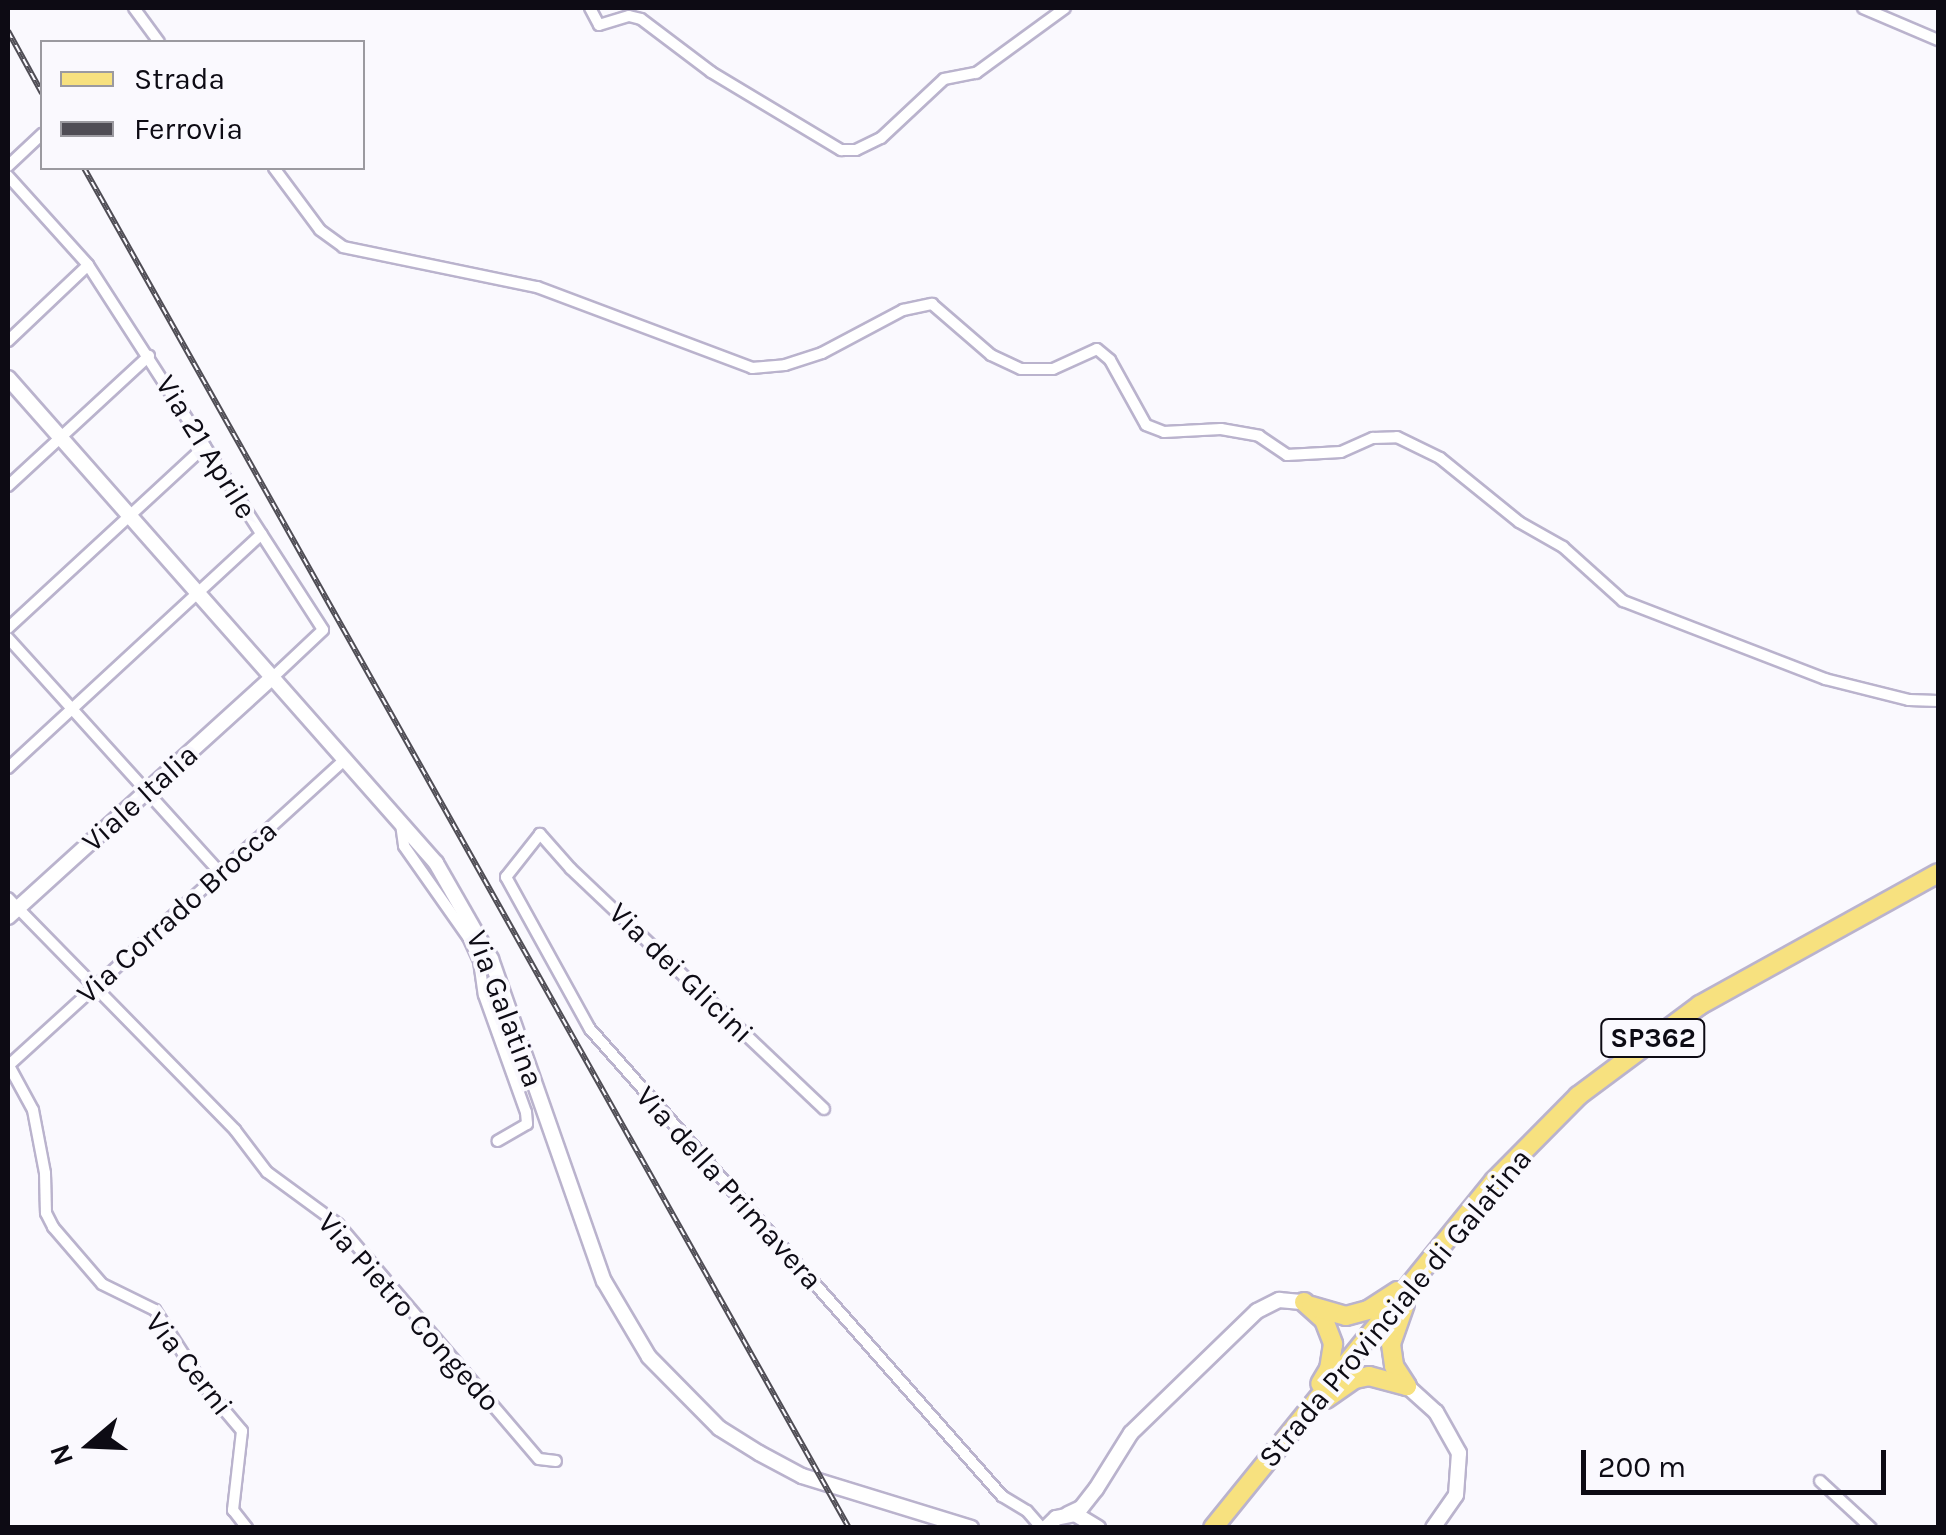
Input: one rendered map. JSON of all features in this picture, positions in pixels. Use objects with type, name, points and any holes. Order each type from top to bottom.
[{"type":"main road","name":"Strada Provinciale di Galatina","points":[[1214,1528],[1494,1181],[1578,1096],[1714,997],[1938,873]]},
{"type":"main road","points":[[1304,1302],[1346,1316],[1368,1310],[1421,1272]]},
{"type":"main road","points":[[1408,1386],[1394,1366],[1390,1344],[1394,1326],[1421,1272]]},
{"type":"main road","points":[[1297,1424],[1329,1370],[1332,1344],[1324,1320],[1304,1302]]},
{"type":"main road","points":[[1297,1424],[1355,1379],[1385,1377],[1408,1386]]},
{"type":"street","points":[[134,8],[157,40]]},
{"type":"street","points":[[590,8],[600,26],[628,16],[640,19],[711,72],[840,150],[868,146],[881,138],[944,79],[976,74],[1066,8]]},
{"type":"street","points":[[1863,8],[1938,40]]},
{"type":"street","points":[[8,166],[40,136]]},
{"type":"street","points":[[275,170],[320,230],[344,247],[538,287],[752,368],[784,366],[822,353],[904,310],[932,304],[990,355],[1021,368],[1053,369],[1097,349],[1110,360],[1146,425],[1164,432],[1220,429],[1258,436],[1287,455],[1340,452],[1372,438],[1397,438],[1440,458],[1519,522],[1563,547],[1622,600],[1824,679],[1908,700],[1938,701]]},
{"type":"street","name":"Via 21 Aprile","points":[[8,176],[88,265],[323,630],[272,678]]},
{"type":"street","points":[[8,341],[88,265]]},
{"type":"street","points":[[8,486],[149,356]]},
{"type":"street","name":"Via Galatina","points":[[8,378],[196,594],[346,758],[465,908],[491,960],[604,1281],[649,1357],[719,1428],[758,1453],[802,1476],[971,1528]]},
{"type":"street","points":[[8,628],[204,446]]},
{"type":"street","points":[[8,768],[262,534]]},
{"type":"street","points":[[8,638],[220,873]]},
{"type":"street","name":"Viale Italia","points":[[11,908],[272,678]]},
{"type":"street","name":"Via Corrado Brocca","points":[[8,1065],[346,758]]},
{"type":"street","points":[[401,823],[404,846],[468,936],[479,961],[484,995],[526,1112],[526,1124],[498,1141]]},
{"type":"street","name":"Via dei Glicini","points":[[540,834],[571,869],[824,1109]]},
{"type":"street","name":"Via della Primavera","points":[[540,834],[506,877],[590,1028],[1002,1496],[1027,1511],[1044,1528],[1081,1508],[1131,1433],[1257,1311],[1278,1300],[1304,1302]]},
{"type":"street","name":"Via Pietro Congedo","points":[[11,908],[95,987],[234,1130],[267,1172],[338,1224],[539,1459],[556,1462]]},
{"type":"street","name":"Via Cerni","points":[[8,1065],[33,1110],[46,1212],[53,1227],[102,1284],[154,1310],[204,1386],[242,1432],[233,1510],[247,1528]]},
{"type":"street","points":[[1408,1386],[1436,1412],[1459,1453],[1456,1495],[1433,1528]]},
{"type":"street","points":[[1820,1481],[1871,1528]]},
{"type":"street","points":[[1096,1489],[1098,1527]]},
{"type":"street","points":[[1027,1511],[1088,1518],[1098,1527]]},
{"type":"railway","points":[[8,31],[40,89]]},
{"type":"railway","points":[[85,170],[849,1528]]}]
